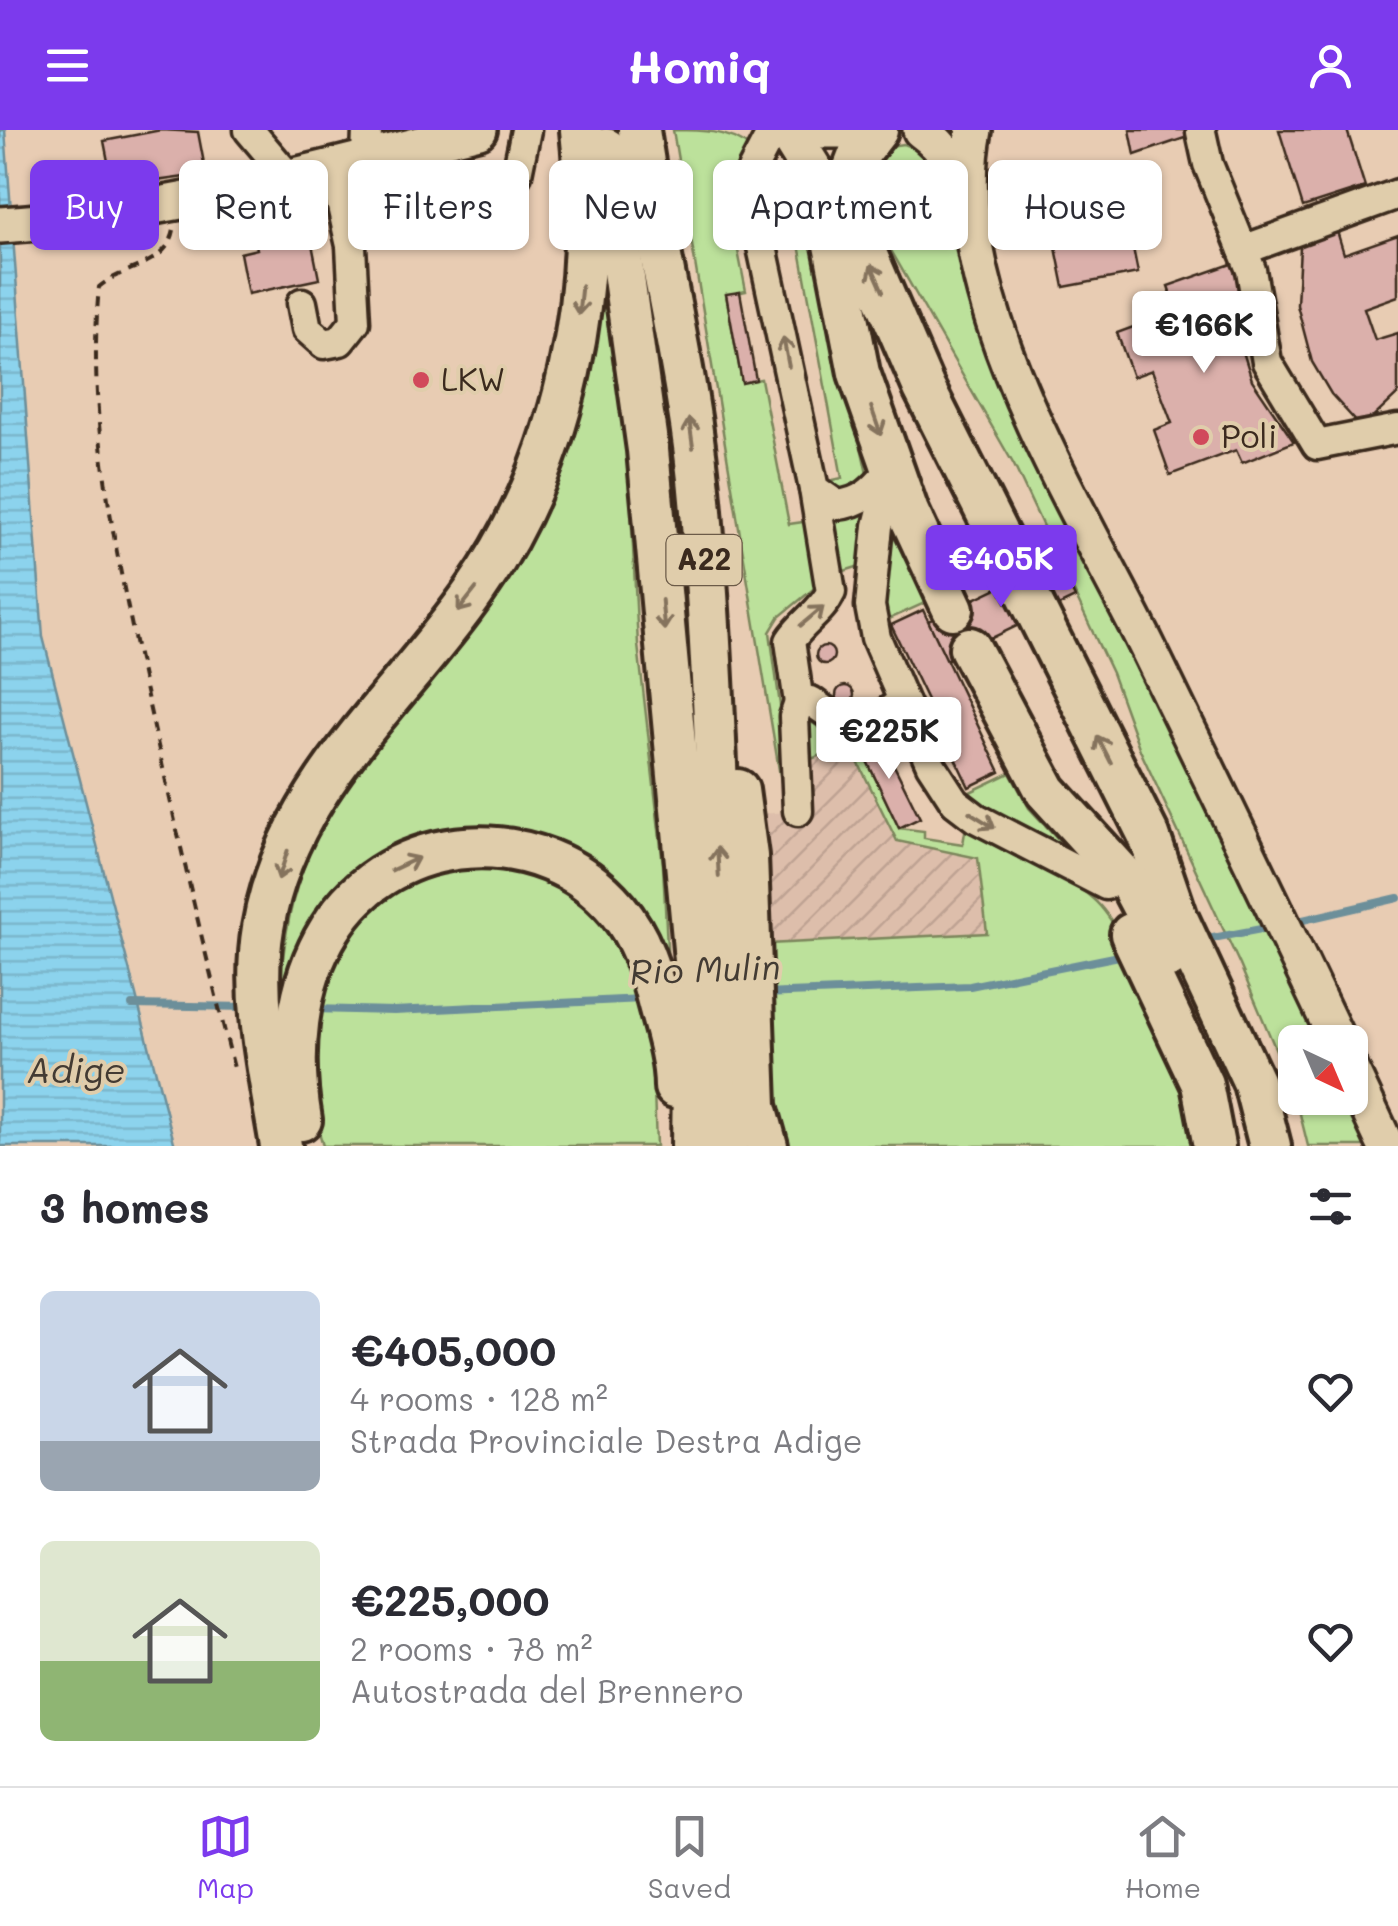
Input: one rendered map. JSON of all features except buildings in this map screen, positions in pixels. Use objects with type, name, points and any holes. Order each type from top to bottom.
[{"type":"highway","name":"A22","points":[[603,130],[674,308],[701,508],[723,959],[692,1146]]},
{"type":"highway","points":[[787,130],[815,175],[827,209],[859,373],[922,547],[953,609]]},
{"type":"highway","points":[[877,130],[860,152],[852,174],[849,196],[858,235],[924,388],[1148,836],[1202,910],[1195,979],[1202,1084],[1214,1146]]},
{"type":"highway","name":"A22","points":[[612,153],[648,450],[723,959]]},
{"type":"highway","points":[[306,1146],[297,1098],[262,985],[263,928],[289,844],[322,781],[474,592],[532,494],[560,411],[578,322],[587,231],[612,153]]},
{"type":"highway","points":[[970,648],[1046,791],[1086,840],[1130,883],[1195,979],[1283,1091],[1299,1146]]},
{"type":"highway","points":[[1086,840],[1106,885],[1195,979],[1254,1083],[1270,1146]]},
{"type":"highway","points":[[281,1146],[280,1043],[330,928],[353,899],[392,869],[457,848],[526,851],[576,872],[621,914],[649,966],[710,1030],[756,1106],[766,1146]]},
{"type":"highway","points":[[674,1146],[675,1078],[710,1030],[723,959]]},
{"type":"highway","points":[[1195,979],[1245,1146]]},
{"type":"highway","name":"A22","points":[[710,1030],[727,1146]]},
{"type":"main road","points":[[328,162],[479,130]]},
{"type":"main road","points":[[822,130],[853,130]]},
{"type":"main road","points":[[921,130],[938,142],[956,166],[970,201]]},
{"type":"main road","points":[[974,130],[970,201],[978,260],[993,323],[1330,1025]]},
{"type":"main road","points":[[0,225],[58,222],[179,198]]},
{"type":"main road","points":[[1368,1108],[1386,1146]]},
{"type":"street","points":[[249,130],[275,160]]},
{"type":"street","points":[[519,160],[526,130]]},
{"type":"street","points":[[774,130],[752,170],[752,205],[814,489],[831,592],[825,606],[802,624],[790,640],[799,703],[794,717],[798,811]]},
{"type":"street","points":[[1201,132],[1208,164],[1243,250],[1267,362],[1317,445],[1398,429]]},
{"type":"street","points":[[354,154],[372,253]]},
{"type":"street","points":[[302,304],[307,329],[324,344],[340,341],[355,322],[351,246],[354,154]]},
{"type":"street","points":[[1243,250],[1398,194]]},
{"type":"street","points":[[814,489],[838,506],[852,504],[892,469]]},
{"type":"street","points":[[892,469],[878,526],[870,606],[876,638],[931,765],[955,802],[976,818],[1106,885]]},
{"type":"street","points":[[799,703],[811,701],[848,724],[874,724],[902,702]]},
{"type":"path","points":[[172,200],[174,236],[156,258],[99,287],[100,444],[110,524],[181,863],[224,1031]]},
{"type":"shaded area","points":[[833,750],[856,757],[897,841],[978,858],[987,933],[768,944],[762,814],[810,810],[809,760]]},
{"type":"green space","points":[[673,130],[723,134],[749,147],[746,160],[713,160],[713,250],[738,250],[746,291],[726,295],[742,382],[761,379],[789,524],[810,521],[817,586],[779,617],[770,632],[780,705],[786,812],[693,250],[693,160],[678,160]]},
{"type":"green space","points":[[903,144],[938,160],[874,160],[889,146]]},
{"type":"green space","points":[[968,229],[1315,1025],[1278,1025],[1278,1055],[1140,750],[1112,673],[1014,465],[891,250],[968,250]]},
{"type":"green space","points":[[800,250],[818,250],[867,474],[866,482],[847,497],[824,482],[842,478]]},
{"type":"green space","points":[[605,264],[627,430],[638,645],[663,865],[668,968],[629,894],[405,847],[280,1022],[289,920],[316,839],[341,793],[372,749],[505,579],[549,502],[584,403]]},
{"type":"green space","points":[[865,507],[869,510],[863,565],[844,571],[839,567],[831,512]]},
{"type":"green space","points":[[893,535],[927,602],[885,621],[882,601],[888,538]]},
{"type":"green space","points":[[810,721],[845,746],[859,744],[899,828],[924,831],[924,838],[963,844],[966,826],[1063,878],[1093,899],[1126,945],[1142,978],[1202,1146],[783,1146],[776,1116],[768,944],[987,933],[978,858],[897,841],[856,758],[844,758],[833,750],[809,760],[805,723]]},
{"type":"green space","points":[[1010,773],[1029,808],[1059,840],[1055,846],[977,804],[968,793]]},
{"type":"green space","points":[[516,859],[611,919],[652,1033],[656,1146],[323,1146],[307,1088],[315,1002],[343,930],[406,878]]},
{"type":"green space","points":[[1300,1115],[1357,1115],[1372,1146],[1308,1146]]},
{"type":"water","name":"Adige","points":[[0,130],[5,130],[43,637],[175,1146],[0,1146]]},
{"type":"waterway","name":"Rio Mulin","points":[[1290,923],[1398,898]]},
{"type":"waterway","name":"Rio Mulin","points":[[1202,940],[1272,927]]},
{"type":"waterway","name":"Rio Mulin","points":[[762,994],[970,986],[1129,954]]},
{"type":"waterway","name":"Rio Mulin","points":[[312,1009],[394,1011],[643,999]]},
{"type":"waterway","name":"Rio Mulin","points":[[132,1005],[248,1007]]},
{"type":"place","name":"LKW","points":[[421,380]]},
{"type":"place","name":"Poli","points":[[1201,437]]}]
